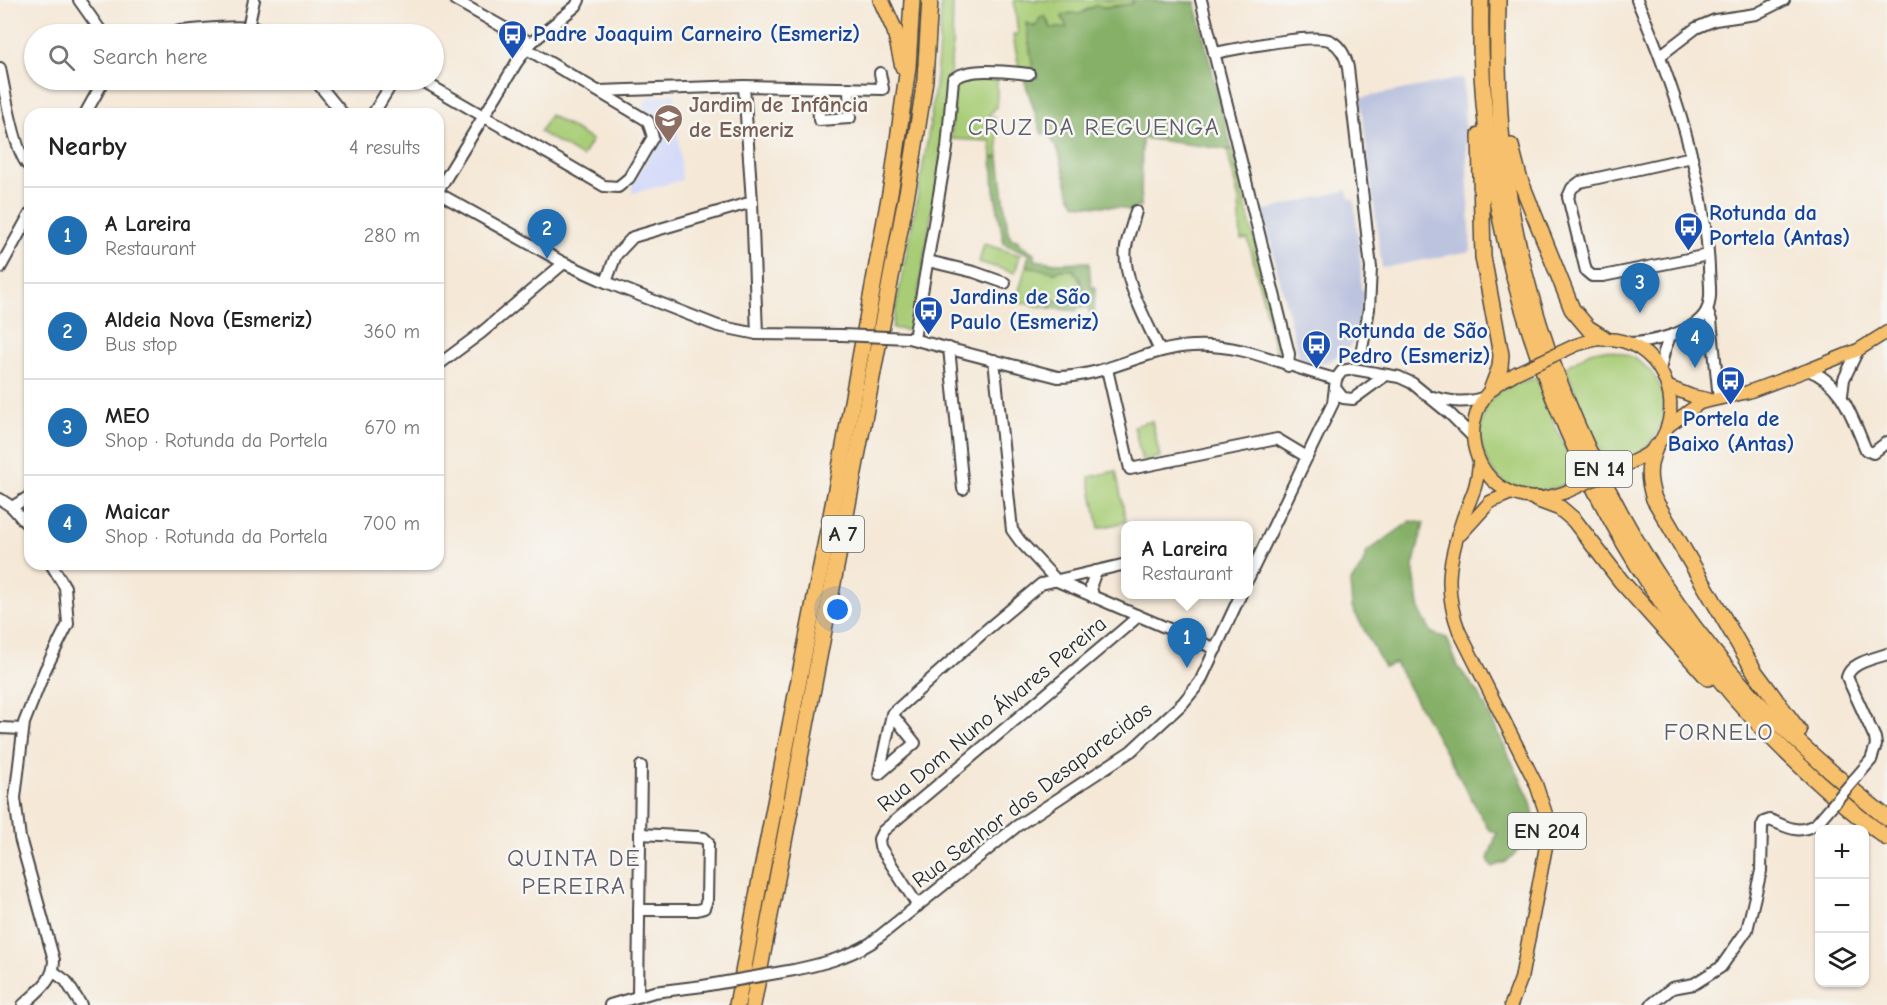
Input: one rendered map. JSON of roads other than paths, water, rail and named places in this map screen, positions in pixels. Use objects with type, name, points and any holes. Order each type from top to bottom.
[{"type":"highway","points":[[881,0],[898,42],[906,85]]},
{"type":"highway","name":"A 7","points":[[737,1005],[893,176],[906,85],[912,0]]},
{"type":"highway","name":"A 7","points":[[753,1005],[910,177],[925,80],[930,0]]},
{"type":"highway","name":"EN 14","points":[[1481,0],[1481,66],[1484,105],[1493,172],[1511,263],[1530,331],[1566,426],[1610,517],[1655,591],[1715,673],[1770,735]]},
{"type":"highway","name":"EN 14","points":[[1498,0],[1499,92],[1505,171],[1515,231],[1530,291],[1552,358],[1595,462],[1637,541],[1687,616],[1750,694],[1838,777],[1887,818]]},
{"type":"highway","points":[[1481,66],[1480,178],[1483,257],[1501,355],[1500,367],[1489,393]]},
{"type":"highway","points":[[1499,92],[1519,177],[1572,309],[1588,328],[1604,338]]},
{"type":"highway","name":"EN 14","points":[[1655,448],[1648,472],[1654,499],[1755,672],[1788,717],[1838,777]]},
{"type":"highway","name":"EN 14","points":[[1536,499],[1551,503],[1566,512],[1620,581],[1732,703],[1837,798],[1887,838]]},
{"type":"main road","points":[[1667,427],[1692,407],[1714,399],[1748,392],[1808,370],[1858,350],[1887,332]]},
{"type":"main road","points":[[1479,464],[1494,483],[1511,493],[1536,499],[1566,492],[1628,464],[1655,448],[1667,427],[1670,412],[1669,387],[1654,360],[1628,343],[1604,338],[1576,345],[1516,373],[1489,393]]},
{"type":"main road","points":[[1669,387],[1692,396],[1714,399]]},
{"type":"main road","name":"EN 204","points":[[1489,393],[1475,418],[1473,437],[1479,464],[1474,494],[1456,540],[1449,573],[1449,595],[1459,631],[1536,784],[1546,814],[1547,841],[1541,877],[1521,979],[1511,1005]]},
{"type":"main road","name":"EN 204","points":[[1456,540],[1490,502],[1511,493]]},
{"type":"street","points":[[79,0],[96,24]]},
{"type":"street","points":[[249,24],[254,0]]},
{"type":"street","points":[[438,90],[604,186],[618,187],[629,178],[653,137],[648,121],[454,0]]},
{"type":"street","points":[[444,182],[529,46],[576,6],[579,0]]},
{"type":"street","points":[[1201,0],[1289,354],[1288,366]]},
{"type":"street","points":[[1628,343],[1643,343],[1670,336],[1699,321],[1707,310],[1710,295],[1702,206],[1692,157],[1661,55],[1637,0]]},
{"type":"street","points":[[1661,55],[1696,28],[1715,20],[1756,14],[1784,0]]},
{"type":"street","points":[[1214,52],[1312,38],[1330,41],[1343,52],[1348,68],[1371,268],[1369,309],[1362,349]]},
{"type":"street","points":[[0,68],[18,147],[24,163]]},
{"type":"street","points":[[911,338],[928,261],[947,148],[953,79],[960,75],[985,72],[1029,74]]},
{"type":"street","points":[[599,91],[744,86],[883,89],[880,73]]},
{"type":"street","points":[[744,86],[752,202],[757,334]]},
{"type":"street","points":[[819,87],[819,120],[850,118],[849,88]]},
{"type":"street","points":[[88,108],[98,90]]},
{"type":"street","points":[[323,90],[338,108]]},
{"type":"street","points":[[377,108],[388,90]]},
{"type":"street","points":[[1692,157],[1580,182],[1572,188],[1568,197],[1586,271],[1592,276],[1604,276],[1708,255]]},
{"type":"street","points":[[444,195],[564,263],[606,282],[718,326],[757,334],[911,338],[1058,377],[1075,377],[1160,351],[1192,345],[1237,348],[1265,355],[1336,384],[1343,398],[1349,399],[1357,397],[1386,375]]},
{"type":"street","points":[[606,282],[616,255],[633,237],[752,202]]},
{"type":"street","points":[[1136,211],[1126,246],[1126,259],[1136,295],[1160,351]]},
{"type":"street","points":[[1,265],[24,225]]},
{"type":"street","points":[[928,261],[974,272],[1005,283]]},
{"type":"street","points":[[444,361],[481,333],[564,263]]},
{"type":"street","points":[[1707,310],[1711,320],[1714,399]]},
{"type":"street","points":[[1660,370],[1670,336]]},
{"type":"street","points":[[949,348],[963,489]]},
{"type":"street","points":[[1842,395],[1844,379],[1858,350]]},
{"type":"street","points":[[994,360],[1012,530],[1020,541],[1057,581],[1216,650]]},
{"type":"street","points":[[1107,369],[1130,469],[1277,439],[1307,457]]},
{"type":"street","points":[[1253,569],[1333,403],[1336,384],[1342,371],[1347,369],[1399,377],[1412,383],[1430,396],[1473,437]]},
{"type":"street","points":[[1808,370],[1821,375],[1842,395],[1866,450],[1873,453],[1887,442]]},
{"type":"street","points":[[1358,371],[1365,380],[1364,391]]},
{"type":"street","points":[[1430,396],[1456,403],[1472,402],[1489,393]]},
{"type":"street","points":[[1323,422],[1349,399]]},
{"type":"street","points":[[0,499],[12,507],[24,521]]},
{"type":"street","points":[[12,507],[24,499]]},
{"type":"street","points":[[892,714],[915,742],[879,774],[892,714],[958,654],[1041,584],[1121,565]]},
{"type":"street","points":[[23,1005],[46,984],[54,972],[54,960],[20,838],[15,798],[23,729],[45,669],[68,624],[64,587],[54,570]]},
{"type":"street","points":[[1093,597],[1091,585],[1096,571]]},
{"type":"street","name":"Rua Senhor dos Desaparecidos","points":[[610,1005],[654,992],[703,986],[826,963],[871,944],[1017,826],[1131,751],[1183,703],[1200,682],[1239,599]]},
{"type":"street","name":"Rua Dom Nuno Álvares Pereira","points":[[918,906],[880,847],[879,839],[883,831],[1120,632],[1134,620],[1136,615]]},
{"type":"street","points":[[1651,1005],[1672,988],[1694,984],[1721,967],[1747,930],[1761,871],[1764,822],[1770,820],[1797,830],[1808,829],[1816,824],[1871,760],[1876,745],[1875,738],[1847,677],[1854,666],[1887,654]]},
{"type":"street","points":[[0,728],[23,729]]},
{"type":"street","points":[[638,996],[641,766]]},
{"type":"street","points":[[639,910],[704,908],[707,900],[708,853],[708,842],[704,838],[640,834]]},
{"type":"street","points":[[54,972],[66,981],[81,1005]]},
{"type":"place","name":"Padre Joaquim Carneiro (Esmeriz)","points":[[512,60]]},
{"type":"place","name":"Jardim de Infância de Esmeriz","points":[[668,144]]},
{"type":"place","name":"Rotunda da Portela (Antas)","points":[[1688,252]]},
{"type":"place","name":"Aldeia Nova (Esmeriz)","points":[[547,259]]},
{"type":"place","name":"MEO","points":[[1640,313]]},
{"type":"place","name":"Jardins de São Paulo (Esmeriz)","points":[[929,336]]},
{"type":"place","name":"Maicar","points":[[1695,368]]},
{"type":"place","name":"Rotunda de São Pedro (Esmeriz)","points":[[1317,370]]},
{"type":"place","name":"Portela de Baixo (Antas)","points":[[1731,406]]},
{"type":"place","name":"A Lareira","points":[[1187,668]]},
{"type":"district","name":"CRUZ DA REGUENGA","points":[[1094,127]]},
{"type":"district","name":"FORNELO","points":[[1719,732]]},
{"type":"district","name":"QUINTA DE PEREIRA","points":[[574,872]]}]
